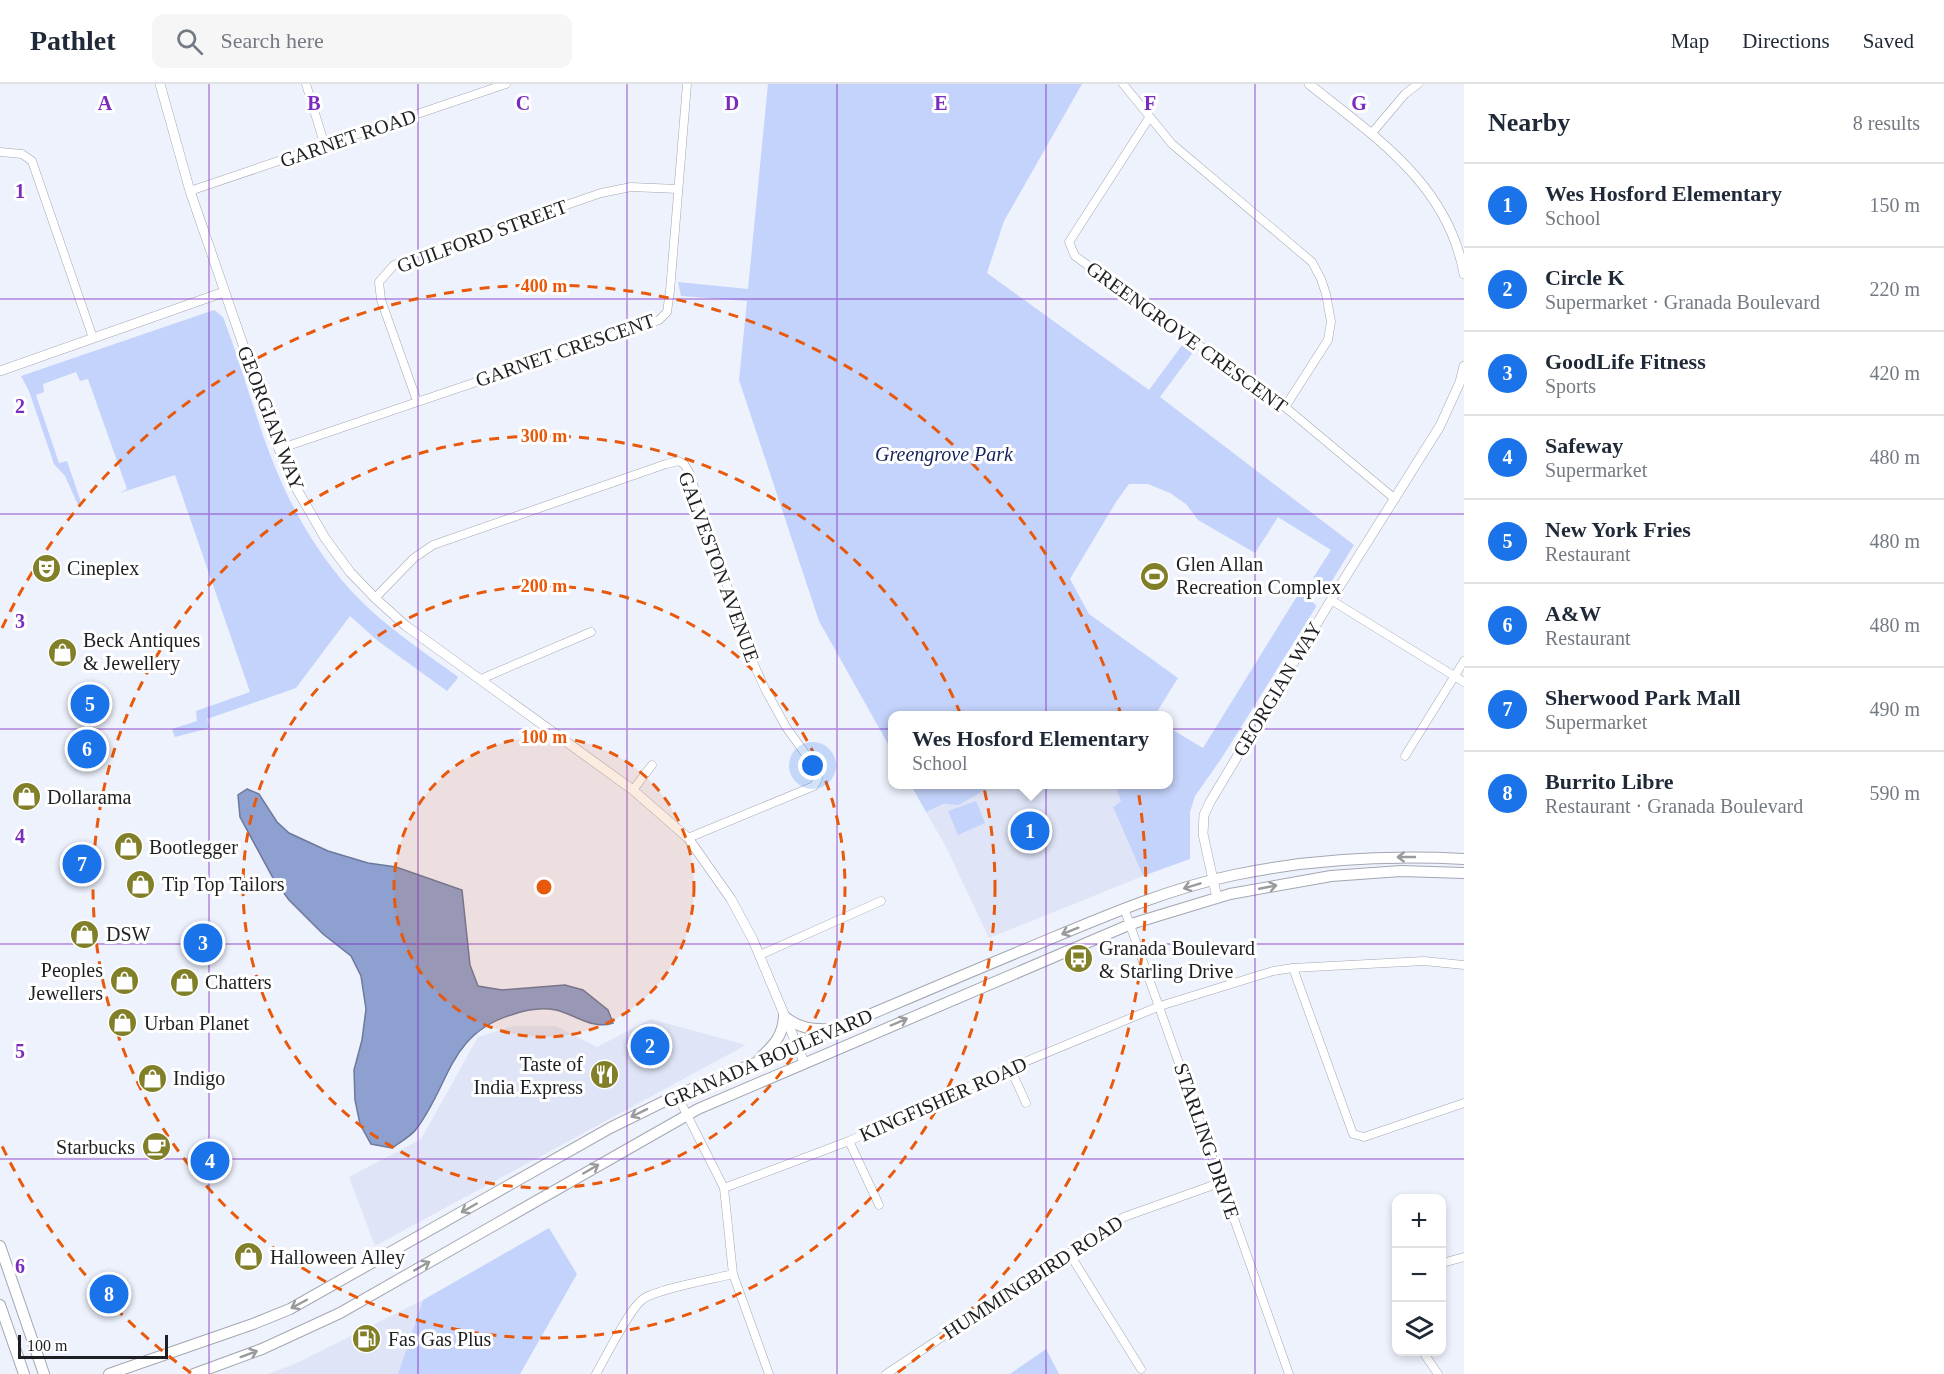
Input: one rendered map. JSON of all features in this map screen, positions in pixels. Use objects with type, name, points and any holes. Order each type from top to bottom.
[{"type":"main road","name":"GRANADA BOULEVARD","points":[[109,1374],[254,1324],[290,1309],[610,1128],[677,1095],[1124,908],[1213,880],[1304,863],[1346,858],[1408,856],[1464,859]]},
{"type":"main road","name":"GRANADA BOULEVARD","points":[[194,1374],[262,1349],[340,1313],[687,1115],[804,1062],[1131,924],[1253,889],[1331,876],[1401,871],[1464,873]]},
{"type":"main road","points":[[784,1016],[793,1023],[808,1029],[837,1029]]},
{"type":"main road","points":[[754,1064],[777,1042],[784,1016]]},
{"type":"main road","points":[[0,1246],[44,1374]]},
{"type":"main road","points":[[0,1305],[24,1374]]},
{"type":"street","name":"GEORGIAN WAY","points":[[160,84],[190,191],[279,449],[295,486],[325,538],[350,573],[406,626],[633,790],[688,838],[731,899],[760,955],[804,1062]]},
{"type":"street","points":[[306,84],[325,146]]},
{"type":"street","name":"GARNET ROAD","points":[[190,191],[506,84]]},
{"type":"street","name":"GARNET CRESCENT","points":[[279,449],[659,320],[667,312],[670,291],[687,84]]},
{"type":"street","points":[[1123,84],[1172,144],[1312,262],[1321,279],[1331,322],[1328,340],[1285,407]]},
{"type":"street","points":[[1309,84],[1371,134],[1417,176],[1434,199],[1451,231],[1464,273]]},
{"type":"street","points":[[1371,134],[1405,94],[1418,84]]},
{"type":"street","name":"GREENGROVE CRESCENT","points":[[1149,118],[1069,242],[1076,256],[1285,407],[1395,499]]},
{"type":"street","points":[[0,152],[22,154],[32,161],[93,338]]},
{"type":"street","name":"GUILFORD STREET","points":[[417,401],[381,300],[379,282],[394,265],[602,193],[631,187],[678,189]]},
{"type":"street","points":[[0,371],[224,292]]},
{"type":"street","name":"GEORGIAN WAY","points":[[1217,898],[1203,834],[1203,815],[1331,600],[1440,426],[1460,382],[1464,366]]},
{"type":"street","name":"GALVESTON AVENUE","points":[[375,598],[414,558],[433,545],[666,464],[678,461],[684,464],[689,472],[752,660],[786,727],[817,770],[818,780],[814,786],[688,838]]},
{"type":"street","points":[[1331,600],[1464,682]]},
{"type":"street","points":[[481,679],[591,632]]},
{"type":"street","points":[[1405,756],[1464,661]]},
{"type":"street","points":[[633,790],[652,765]]},
{"type":"street","points":[[760,955],[881,901]]},
{"type":"street","name":"STARLING DRIVE","points":[[1124,908],[1289,1374]]},
{"type":"street","name":"KINGFISHER ROAD","points":[[724,1188],[849,1141],[1010,1068],[1160,1006],[1273,971],[1424,961],[1464,965]]},
{"type":"street","points":[[1293,968],[1353,1134],[1364,1137],[1464,1103]]},
{"type":"street","points":[[1010,1068],[1026,1103]]},
{"type":"street","points":[[677,1095],[724,1188],[733,1274],[769,1374]]},
{"type":"street","points":[[849,1141],[879,1205]]},
{"type":"street","name":"HUMMINGBIRD ROAD","points":[[886,1374],[1124,1217],[1222,1182]]},
{"type":"street","points":[[1069,1253],[1141,1369]]},
{"type":"street","points":[[1446,1262],[1464,1257]]},
{"type":"street","points":[[596,1374],[632,1310],[642,1299],[733,1274]]},
{"type":"street","points":[[1426,1356],[1438,1374]]},
{"type":"shaded area","points":[[247,789],[259,794],[277,822],[289,833],[328,851],[368,863],[396,867],[462,890],[470,965],[478,986],[502,990],[565,985],[583,990],[608,1010],[613,1023],[598,1025],[563,1012],[545,1009],[511,1015],[491,1024],[475,1034],[463,1048],[453,1062],[428,1111],[412,1134],[392,1148],[371,1144],[360,1124],[355,1100],[354,1070],[362,1040],[366,1009],[361,976],[351,956],[323,934],[289,900],[273,878],[240,817],[238,795]]},
{"type":"shaded area","points":[[983,789],[1116,789],[1121,801],[1113,807],[1143,876],[989,938],[947,849],[926,812]]},
{"type":"shaded area","points":[[651,1019],[746,1045],[375,1246],[349,1177],[421,1139],[478,1037],[513,1026],[556,1026],[597,1047]]},
{"type":"shaded area","points":[[423,1300],[398,1374],[268,1374],[295,1364]]},
{"type":"green space","name":"Greengrove Park","points":[[768,84],[1082,84],[1004,221],[987,273],[1149,390],[1183,344],[1194,351],[1160,397],[1354,545],[1327,589],[1313,578],[1331,550],[1278,517],[1255,553],[1198,520],[1186,504],[1170,493],[1148,484],[1129,484],[1070,579],[1089,614],[1178,678],[1157,711],[888,711],[888,744],[819,621],[739,380],[747,301],[681,296],[678,282],[748,289]]},
{"type":"green space","points":[[214,310],[223,317],[268,448],[284,488],[305,528],[331,566],[361,601],[396,632],[457,676],[458,678],[447,691],[378,641],[350,616],[296,688],[207,719],[210,728],[175,737],[172,729],[197,721],[196,711],[250,692],[175,475],[120,493],[127,489],[88,379],[80,381],[76,372],[43,384],[44,392],[36,395],[59,463],[67,461],[82,505],[79,507],[65,476],[54,464],[29,391],[21,376]]},
{"type":"green space","points":[[1299,593],[1315,604],[1316,607],[1221,759],[1195,796],[1190,812],[1190,859],[1143,876],[1113,807],[1121,801],[1116,789],[1173,789],[1173,730],[1203,748]]},
{"type":"green space","points":[[913,789],[986,789],[959,805],[944,804],[926,812]]},
{"type":"green space","points":[[976,801],[985,823],[958,835],[948,811]]},
{"type":"green space","points":[[549,1228],[577,1274],[520,1374],[398,1374],[423,1300]]},
{"type":"green space","points":[[1046,1349],[1059,1374],[1010,1374]]},
{"type":"place","name":"Cineplex","points":[[46,568]]},
{"type":"place","name":"Glen Allan Recreation Complex","points":[[1155,576]]},
{"type":"place","name":"Beck Antiques & Jewellery","points":[[62,652]]},
{"type":"place","name":"New York Fries","points":[[90,704]]},
{"type":"place","name":"A&W","points":[[87,749]]},
{"type":"place","name":"Dollarama","points":[[26,797]]},
{"type":"place","name":"Wes Hosford Elementary","points":[[1030,831]]},
{"type":"place","name":"Bootlegger","points":[[128,847]]},
{"type":"place","name":"Sherwood Park Mall","points":[[82,864]]},
{"type":"place","name":"Tip Top Tailors","points":[[141,884]]},
{"type":"place","name":"DSW","points":[[85,934]]},
{"type":"place","name":"GoodLife Fitness","points":[[203,943]]},
{"type":"place","name":"Granada Boulevard & Starling Drive","points":[[1078,959]]},
{"type":"place","name":"Peoples Jewellers","points":[[124,981]]},
{"type":"place","name":"Chatters","points":[[184,982]]},
{"type":"place","name":"Urban Planet","points":[[123,1023]]},
{"type":"place","name":"Circle K","points":[[650,1046]]},
{"type":"place","name":"Taste of India Express","points":[[604,1075]]},
{"type":"place","name":"Indigo","points":[[152,1078]]},
{"type":"place","name":"Starbucks","points":[[156,1147]]},
{"type":"place","name":"Safeway","points":[[210,1161]]},
{"type":"place","name":"Halloween Alley","points":[[249,1257]]},
{"type":"place","name":"Burrito Libre","points":[[109,1294]]},
{"type":"place","name":"Fas Gas Plus","points":[[367,1339]]}]
